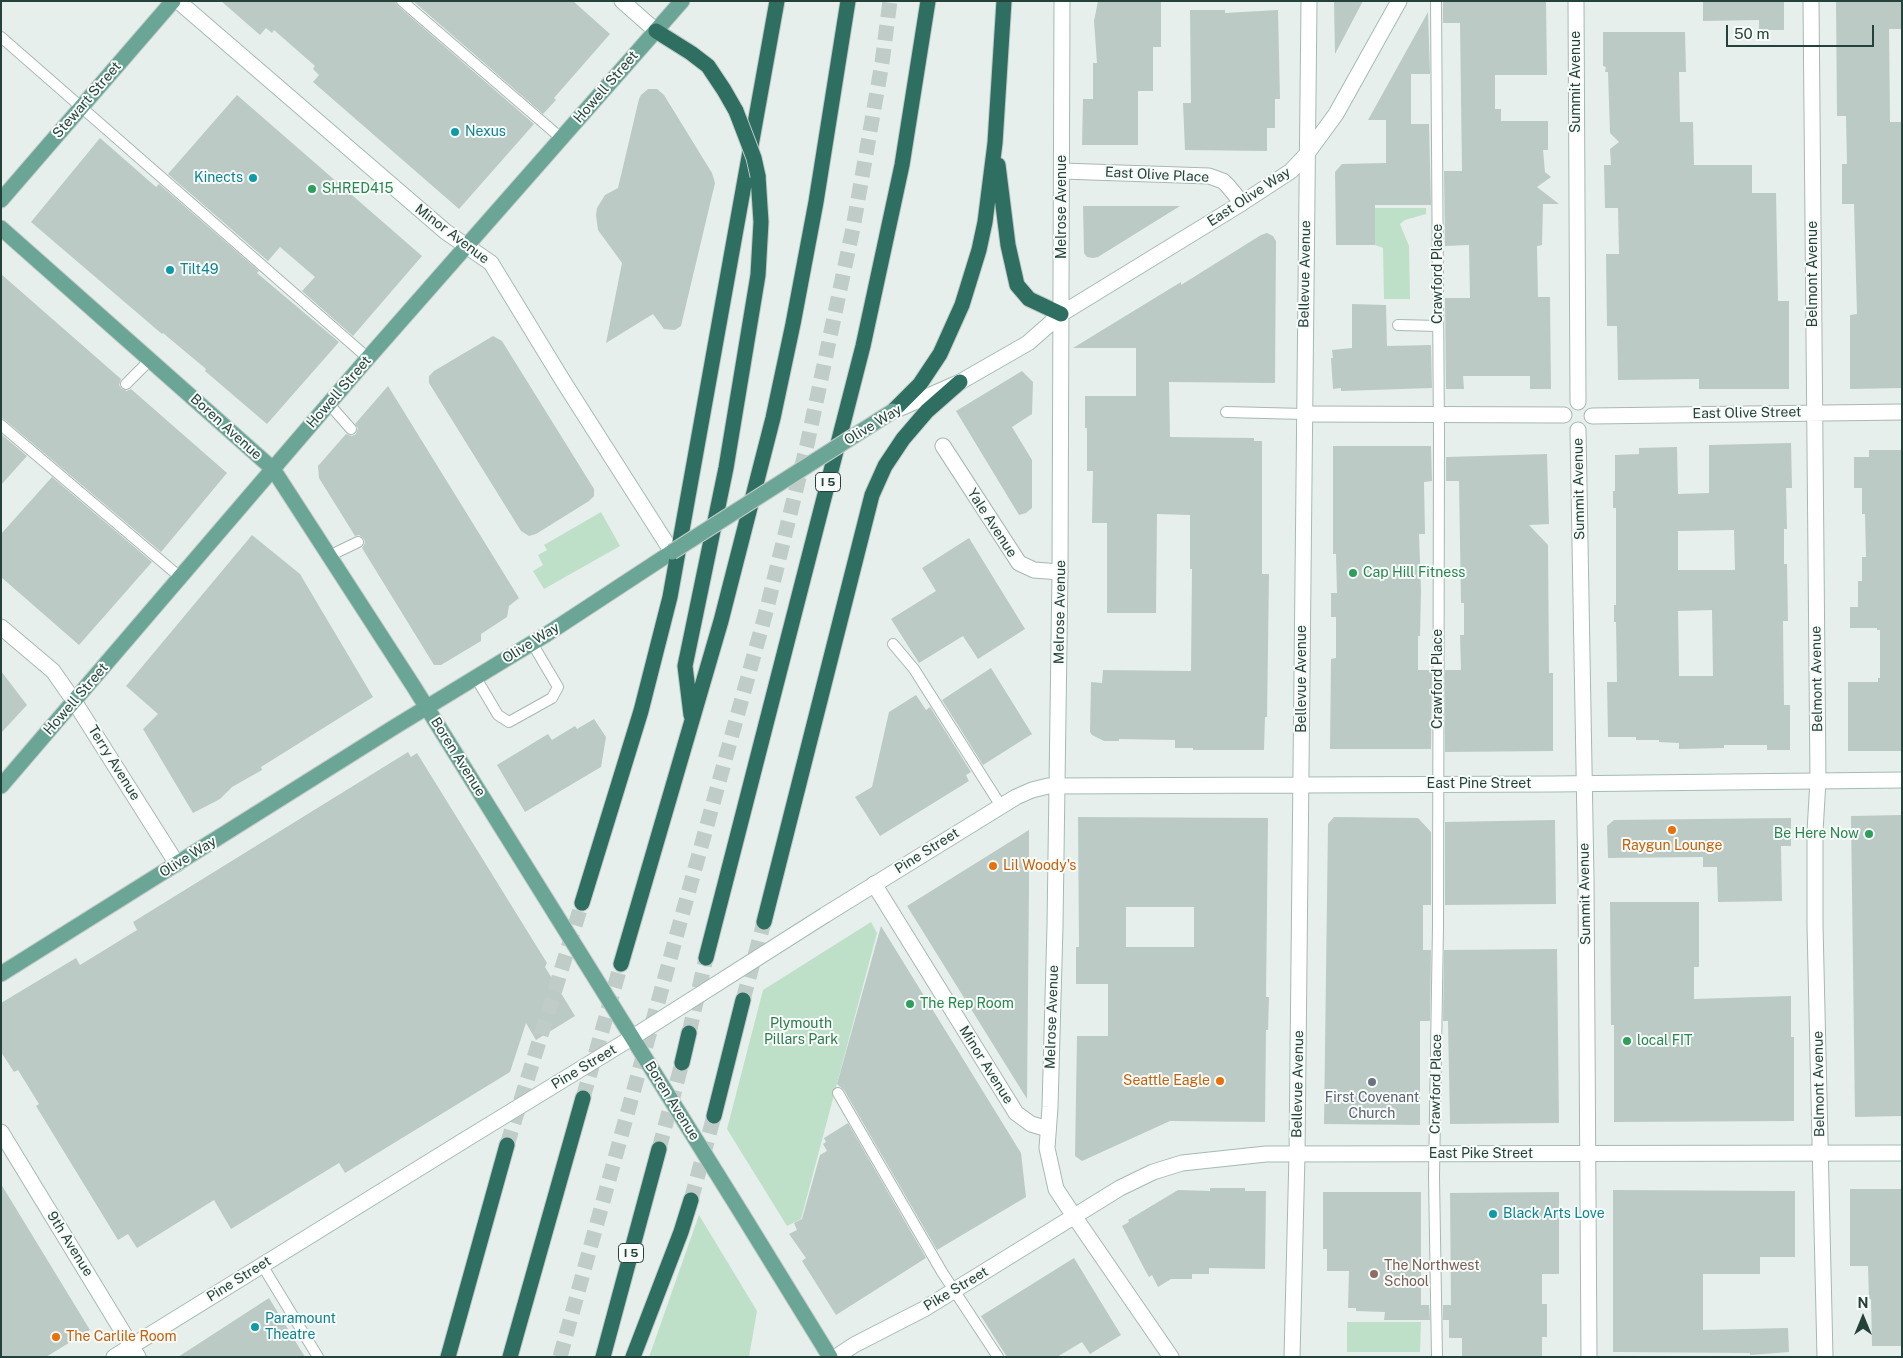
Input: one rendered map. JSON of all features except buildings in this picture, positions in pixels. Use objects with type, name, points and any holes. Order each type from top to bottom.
[{"type":"highway","points":[[582,903],[641,711],[670,597],[777,1]]},
{"type":"highway","points":[[621,964],[742,544],[793,324],[828,134],[848,1]]},
{"type":"highway","name":"I 5","points":[[706,958],[863,346],[902,165],[928,1]]},
{"type":"highway","points":[[893,411],[920,384],[939,356],[962,305],[974,269],[985,222],[996,143],[1004,1]]},
{"type":"highway","points":[[656,31],[708,66],[724,90],[736,111],[754,158],[761,207],[758,275],[726,468],[685,666],[692,720]]},
{"type":"highway","points":[[996,143],[1008,245],[1017,285],[1029,300],[1061,314]]},
{"type":"highway","points":[[764,922],[872,495],[885,466],[903,439],[927,411],[960,382]]},
{"type":"highway","points":[[714,1116],[743,1000]]},
{"type":"highway","points":[[682,1064],[689,1033]]},
{"type":"highway","points":[[510,1357],[583,1098]]},
{"type":"highway","points":[[448,1357],[507,1145]]},
{"type":"highway","name":"I 5","points":[[603,1357],[659,1149]]},
{"type":"highway","points":[[633,1357],[681,1232],[691,1200]]},
{"type":"main road","name":"Stewart Street","points":[[1,200],[173,1]]},
{"type":"main road","name":"Howell Street","points":[[1,786],[368,358],[682,1]]},
{"type":"main road","name":"Boren Avenue","points":[[1,228],[273,469],[427,708],[830,1357]]},
{"type":"main road","name":"Olive Way","points":[[1,974],[532,643],[893,411]]},
{"type":"street","name":"Minor Avenue","points":[[178,1],[446,232],[491,263],[563,381],[672,552]]},
{"type":"street","points":[[622,1],[656,31]]},
{"type":"street","name":"Melrose Avenue","points":[[1062,1],[1060,572],[1057,785],[1047,1148],[1056,1189],[1074,1216]]},
{"type":"street","name":"Bellevue Avenue","points":[[1292,1357],[1297,1154],[1309,1]]},
{"type":"street","name":"East Olive Way","points":[[1061,314],[1282,178],[1306,155],[1336,114],[1399,1]]},
{"type":"street","name":"Summit Avenue","points":[[1576,1],[1578,402]]},
{"type":"street","name":"Belmont Avenue","points":[[1811,1],[1818,780],[1815,832],[1825,1357]]},
{"type":"street","name":"East Olive Place","points":[[1062,171],[1209,176],[1223,181],[1242,203]]},
{"type":"street","name":"Olive Way","points":[[893,411],[960,382],[1028,343],[1061,314]]},
{"type":"street","points":[[1578,402],[1588,406],[1592,416],[1588,426],[1578,430],[1566,425],[1564,415],[1568,406],[1578,402]]},
{"type":"street","name":"East Olive Street","points":[[1592,416],[1902,412]]},
{"type":"street","points":[[1304,414],[1564,415]]},
{"type":"street","name":"Summit Avenue","points":[[1578,430],[1586,889],[1589,1357]]},
{"type":"street","name":"Yale Avenue","points":[[943,446],[1019,563],[1034,570],[1060,572]]},
{"type":"street","name":"Terry Avenue","points":[[1,626],[53,671],[177,864]]},
{"type":"street","name":"East Pine Street","points":[[1057,785],[1902,780]]},
{"type":"street","name":"Pine Street","points":[[114,1357],[134,1351],[262,1265],[463,1140],[633,1038],[874,884],[1001,806],[1032,790],[1057,785]]},
{"type":"street","name":"Minor Avenue","points":[[874,884],[1016,1112],[1031,1124],[1048,1129]]},
{"type":"street","name":"9th Avenue","points":[[1,1132],[134,1351]]},
{"type":"street","name":"East Pike Street","points":[[1074,1216],[1139,1178],[1175,1164],[1266,1154],[1902,1153]]},
{"type":"street","points":[[1074,1216],[1171,1357]]},
{"type":"street","name":"Pike Street","points":[[836,1357],[854,1345],[924,1309],[1074,1216]]},
{"type":"lane","points":[[402,1],[561,138]]},
{"type":"lane","name":"Crawford Place","points":[[1436,1],[1438,926],[1435,1154],[1437,1357]]},
{"type":"lane","points":[[1,37],[368,358]]},
{"type":"lane","points":[[1398,326],[1438,326]]},
{"type":"lane","points":[[126,384],[150,360]]},
{"type":"lane","points":[[329,404],[351,429]]},
{"type":"lane","points":[[1226,412],[1304,414]]},
{"type":"lane","points":[[1,425],[49,462],[180,577]]},
{"type":"lane","points":[[329,556],[358,542]]},
{"type":"lane","points":[[476,678],[498,714],[509,722],[552,698],[558,687],[532,643]]},
{"type":"lane","points":[[893,644],[914,669],[1001,806]]},
{"type":"lane","points":[[838,1094],[930,1251],[998,1357]]},
{"type":"lane","points":[[262,1265],[318,1357]]},
{"type":"green space","points":[[1375,208],[1426,208],[1426,214],[1405,220],[1400,224],[1409,246],[1410,299],[1384,299],[1383,248],[1375,245]]},
{"type":"green space","points":[[601,512],[620,546],[544,589],[533,571],[543,565],[538,555],[547,550],[544,545]]},
{"type":"green space","name":"Plymouth Pillars Park","points":[[871,922],[877,933],[801,1219],[787,1226],[727,1129],[763,990]]},
{"type":"green space","points":[[699,1215],[757,1311],[749,1357],[649,1357]]},
{"type":"green space","points":[[1347,1322],[1421,1322],[1420,1352],[1347,1352]]},
{"type":"tunnel","points":[[560,1357],[767,608],[807,445],[853,228],[882,63],[890,1]]},
{"type":"tunnel","points":[[507,1145],[582,903]]},
{"type":"tunnel","points":[[743,1000],[764,922]]},
{"type":"tunnel","points":[[689,1033],[706,958]]},
{"type":"tunnel","points":[[583,1098],[621,964]]},
{"type":"tunnel","points":[[659,1149],[682,1063]]},
{"type":"tunnel","points":[[691,1200],[714,1116]]},
{"type":"place","name":"Nexus","points":[[455,132]]},
{"type":"place","name":"Kinects","points":[[253,178]]},
{"type":"place","name":"SHRED415","points":[[312,189]]},
{"type":"place","name":"Tilt49","points":[[170,270]]},
{"type":"place","name":"Cap Hill Fitness","points":[[1353,573]]},
{"type":"place","name":"Raygun Lounge","points":[[1672,830]]},
{"type":"place","name":"Be Here Now","points":[[1869,834]]},
{"type":"place","name":"Lil Woody's","points":[[993,866]]},
{"type":"place","name":"The Rep Room","points":[[910,1004]]},
{"type":"place","name":"local FIT","points":[[1627,1041]]},
{"type":"place","name":"Seattle Eagle","points":[[1220,1081]]},
{"type":"place","name":"First Covenant Church","points":[[1372,1082]]},
{"type":"place","name":"Black Arts Love","points":[[1493,1214]]},
{"type":"place","name":"The Northwest School","points":[[1374,1274]]},
{"type":"place","name":"Paramount Theatre","points":[[255,1327]]},
{"type":"place","name":"The Carlile Room","points":[[56,1337]]}]
